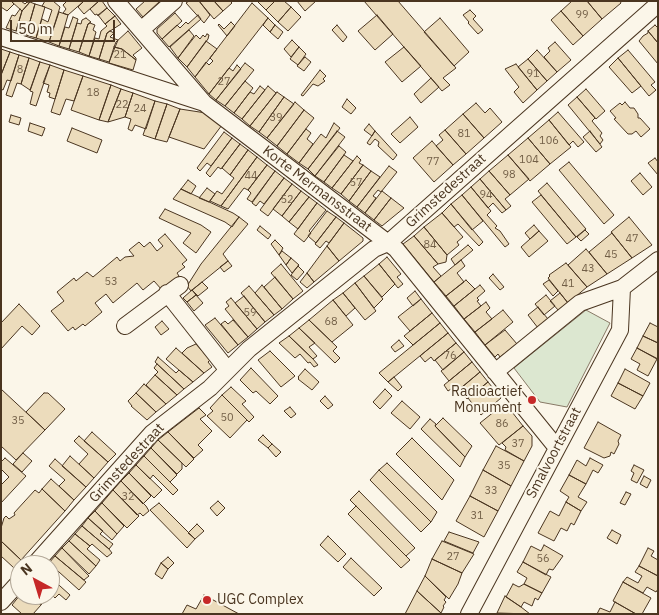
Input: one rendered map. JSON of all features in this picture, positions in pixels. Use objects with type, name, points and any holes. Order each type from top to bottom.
[{"type":"street","points":[[116,1],[204,103]]},
{"type":"street","points":[[141,30],[174,1]]},
{"type":"street","name":"Grimstedestraat","points":[[43,555],[152,433],[210,388],[227,369],[249,350],[374,248],[388,243],[658,4]]},
{"type":"street","name":"Korte Mermansstraat","points":[[1,37],[204,103],[396,249],[557,448]]},
{"type":"street","points":[[495,372],[580,303],[622,288],[658,260]]},
{"type":"street","name":"Smalvoortstraat","points":[[469,614],[620,330],[622,288]]},
{"type":"street","points":[[126,326],[173,289],[227,369]]},
{"type":"street","points":[[1,602],[10,592]]},
{"type":"green space","points":[[586,310],[610,323],[567,407],[540,402],[514,368]]},
{"type":"building","points":[[1,1],[11,1],[14,4],[7,11],[1,7]]},
{"type":"building","points":[[11,1],[21,1],[25,4],[29,3],[22,11]]},
{"type":"building","points":[[45,1],[53,1],[60,7],[49,42],[36,38],[42,19],[48,22],[52,10],[42,6]]},
{"type":"building","points":[[67,1],[84,1],[68,15],[63,13],[66,9],[63,5]]},
{"type":"building","points":[[84,1],[99,1],[84,14],[78,7]]},
{"type":"building","points":[[99,1],[102,1],[107,8],[98,16],[90,9]]},
{"type":"building","points":[[145,1],[160,1],[143,17],[136,9]]},
{"type":"building","points":[[189,1],[199,1],[210,15],[204,23],[186,3]]},
{"type":"building","points":[[199,1],[214,1],[223,11],[214,19]]},
{"type":"building","points":[[214,1],[230,1],[232,3],[223,11]]},
{"type":"building","points":[[257,1],[275,1],[266,10]]},
{"type":"building","points":[[275,1],[284,1],[291,7],[278,22],[266,10]]},
{"type":"building","points":[[297,1],[316,1],[305,11]]},
{"type":"building","points":[[364,1],[398,1],[456,68],[443,78],[450,85],[442,91]]},
{"type":"building","points":[[572,1],[587,1],[602,19],[583,36],[561,11]]},
{"type":"building","points":[[587,1],[620,1],[621,3],[602,19]]},
{"type":"building","points":[[30,2],[35,4],[26,35],[16,31],[22,11]]},
{"type":"building","points":[[252,3],[268,18],[209,94],[195,77],[206,62],[209,65],[213,61],[210,58]]},
{"type":"building","points":[[35,4],[45,7],[36,38],[26,35]]},
{"type":"building","points":[[291,7],[301,17],[288,31],[278,22]]},
{"type":"building","points":[[107,8],[115,16],[105,24],[98,15]]},
{"type":"building","points":[[20,9],[22,11],[16,31],[6,28],[12,15],[15,16]]},
{"type":"building","points":[[470,10],[476,16],[473,19],[483,30],[478,34],[463,15]]},
{"type":"building","points":[[561,11],[583,36],[573,45],[551,20]]},
{"type":"building","points":[[59,12],[68,15],[59,46],[49,42]]},
{"type":"building","points":[[175,13],[182,21],[162,39],[157,33],[157,29]]},
{"type":"building","points":[[198,15],[201,19],[169,47],[162,39],[177,25],[180,28]]},
{"type":"building","points":[[377,15],[393,34],[375,50],[358,31]]},
{"type":"building","points":[[115,16],[121,24],[107,33],[99,59],[89,56],[95,38],[99,39],[101,31],[107,26],[105,24]]},
{"type":"building","points":[[73,17],[78,19],[69,49],[59,46],[65,27],[69,28]]},
{"type":"building","points":[[86,18],[91,22],[88,24],[79,52],[69,49],[77,23],[81,24],[82,20]]},
{"type":"building","points":[[268,18],[275,25],[270,32],[263,25]]},
{"type":"building","points":[[440,18],[469,52],[454,66],[424,32]]},
{"type":"building","points":[[231,22],[235,26],[227,36],[218,25],[224,29]]},
{"type":"building","points":[[88,24],[95,25],[93,30],[96,32],[89,56],[79,52]]},
{"type":"building","points":[[275,25],[283,32],[278,39],[270,32]]},
{"type":"building","points":[[337,25],[347,37],[343,42],[332,30]]},
{"type":"building","points":[[655,25],[658,28],[658,43],[648,31]]},
{"type":"building","points":[[189,30],[194,36],[178,58],[170,47]]},
{"type":"building","points":[[110,31],[114,33],[110,37],[118,40],[109,62],[99,59],[107,33]]},
{"type":"building","points":[[128,31],[142,48],[133,55],[136,60],[122,49],[114,47],[116,42]]},
{"type":"building","points":[[648,31],[658,43],[658,64],[639,41]]},
{"type":"building","points":[[207,34],[209,35],[208,39],[187,67],[178,58],[196,35],[200,39],[203,35],[205,37]]},
{"type":"building","points":[[292,40],[299,47],[291,57],[284,49]]},
{"type":"building","points":[[206,41],[217,49],[195,77],[187,67]]},
{"type":"building","points":[[555,42],[571,60],[557,72],[544,57],[550,51],[548,48]]},
{"type":"building","points":[[114,47],[122,49],[136,60],[133,70],[109,63]]},
{"type":"building","points":[[299,47],[306,54],[298,65],[290,59]]},
{"type":"building","points":[[404,47],[421,66],[402,82],[385,62]]},
{"type":"building","points":[[1,49],[10,52],[1,75]]},
{"type":"building","points":[[537,50],[557,72],[547,81],[528,59]]},
{"type":"building","points":[[628,50],[655,82],[651,85],[656,90],[649,96],[618,58]]},
{"type":"building","points":[[10,52],[19,55],[11,81],[7,80],[3,90],[1,89],[1,75]]},
{"type":"building","points":[[19,55],[29,58],[21,84],[17,83],[12,97],[6,95]]},
{"type":"building","points":[[305,57],[311,62],[304,71],[297,66]]},
{"type":"building","points":[[29,58],[40,62],[30,90],[21,84]]},
{"type":"building","points":[[618,58],[641,86],[632,93],[609,67]]},
{"type":"building","points":[[528,59],[547,81],[537,90],[518,67]]},
{"type":"building","points":[[40,62],[50,65],[36,106],[30,104],[33,92],[30,91]]},
{"type":"building","points":[[245,63],[254,70],[225,106],[216,100]]},
{"type":"building","points":[[516,64],[537,90],[523,103],[514,92],[519,87],[505,69]]},
{"type":"building","points":[[50,65],[64,70],[55,99],[49,97],[50,93],[47,92],[49,85],[43,83]]},
{"type":"building","points":[[237,65],[241,69],[216,100],[209,94],[229,68],[233,71]]},
{"type":"building","points":[[64,70],[83,76],[74,101],[66,99],[60,115],[51,112]]},
{"type":"building","points":[[320,70],[326,76],[323,79],[325,81],[318,86],[313,84],[303,96],[301,95]]},
{"type":"building","points":[[83,76],[111,85],[99,120],[71,110]]},
{"type":"building","points":[[431,78],[439,87],[421,103],[414,94]]},
{"type":"building","points":[[245,81],[253,88],[234,113],[225,106]]},
{"type":"building","points":[[111,85],[121,89],[108,122],[99,120]]},
{"type":"building","points":[[260,86],[265,90],[242,119],[234,113],[250,92],[254,94]]},
{"type":"building","points":[[268,86],[276,93],[250,126],[242,119]]},
{"type":"building","points":[[121,89],[133,93],[125,117],[108,122]]},
{"type":"building","points":[[586,89],[605,111],[596,119],[577,97]]},
{"type":"building","points":[[277,92],[284,97],[259,132],[250,126]]},
{"type":"building","points":[[133,93],[155,101],[146,129],[135,125],[132,131],[128,129],[131,119],[125,117]]},
{"type":"building","points":[[284,97],[294,104],[267,138],[259,132]]},
{"type":"building","points":[[577,97],[595,118],[592,121],[602,133],[600,136],[603,140],[600,144],[568,105]]},
{"type":"building","points":[[347,99],[356,108],[351,114],[342,107]]},
{"type":"building","points":[[155,101],[167,104],[155,139],[143,135]]},
{"type":"building","points":[[295,102],[304,110],[277,146],[267,138]]},
{"type":"building","points":[[625,102],[630,108],[634,108],[638,118],[650,129],[641,137],[636,131],[628,134],[614,119],[616,118],[610,111],[620,103],[622,105]]},
{"type":"building","points":[[476,103],[485,113],[490,108],[502,122],[484,138],[463,114]]},
{"type":"building","points":[[167,104],[180,109],[167,142],[155,139]]},
{"type":"building","points":[[180,109],[206,113],[222,125],[204,149],[169,137]]},
{"type":"building","points":[[304,110],[314,118],[287,154],[277,146]]},
{"type":"building","points":[[558,112],[584,142],[578,147],[573,141],[569,145],[549,120]]},
{"type":"building","points":[[463,114],[484,138],[466,154],[445,130]]},
{"type":"building","points":[[11,115],[21,118],[19,125],[9,122]]},
{"type":"building","points":[[410,117],[418,127],[400,143],[391,134]]},
{"type":"building","points":[[549,120],[571,147],[550,164],[528,138]]},
{"type":"building","points":[[30,123],[45,128],[42,136],[28,131]]},
{"type":"building","points":[[334,123],[340,128],[308,169],[299,163],[321,134],[326,138]]},
{"type":"building","points":[[369,124],[375,131],[372,136],[364,130]]},
{"type":"building","points":[[72,128],[102,140],[97,153],[67,141]]},
{"type":"building","points":[[306,129],[311,133],[307,139],[313,144],[299,163],[287,154]]},
{"type":"building","points":[[445,130],[466,154],[453,165],[436,146],[443,140],[439,135]]},
{"type":"building","points":[[337,131],[345,137],[315,176],[308,169]]},
{"type":"building","points":[[375,131],[397,155],[393,160],[378,146],[379,142],[375,139],[370,145],[367,143]]},
{"type":"building","points":[[590,131],[602,147],[596,152],[583,137]]},
{"type":"building","points":[[224,132],[232,138],[211,166],[207,163],[200,171],[197,168]]},
{"type":"building","points":[[232,138],[240,144],[221,169],[218,167],[210,177],[206,173]]},
{"type":"building","points":[[528,138],[550,164],[530,181],[508,155]]},
{"type":"building","points":[[432,141],[453,165],[434,182],[413,158]]},
{"type":"building","points":[[240,144],[248,150],[230,175],[222,168]]},
{"type":"building","points":[[339,146],[346,152],[324,182],[315,176]]},
{"type":"building","points":[[248,150],[257,157],[221,206],[210,201],[217,191],[222,194],[234,178],[230,175]]},
{"type":"building","points":[[344,155],[353,161],[332,188],[324,182]]},
{"type":"building","points":[[508,155],[529,179],[510,195],[489,171]]},
{"type":"building","points":[[357,156],[361,160],[359,163],[363,165],[341,194],[332,188]]},
{"type":"building","points":[[257,157],[267,165],[248,190],[244,188],[228,209],[221,206]]},
{"type":"building","points":[[655,158],[658,162],[658,175],[648,163]]},
{"type":"building","points":[[569,162],[614,215],[604,224],[559,170]]},
{"type":"building","points":[[267,165],[275,171],[252,202],[247,199],[251,193],[248,190]]},
{"type":"building","points":[[363,165],[371,171],[349,201],[341,194]]},
{"type":"building","points":[[389,166],[397,172],[381,192],[378,190],[373,196],[376,198],[365,213],[357,207]]},
{"type":"building","points":[[275,171],[284,178],[264,204],[260,201],[256,206],[252,203]]},
{"type":"building","points":[[371,171],[380,177],[357,207],[349,201]]},
{"type":"building","points":[[489,171],[510,195],[505,199],[511,206],[506,210],[480,179]]},
{"type":"building","points":[[640,173],[652,187],[643,195],[631,181]]},
{"type":"building","points":[[284,178],[292,184],[268,216],[260,210]]},
{"type":"building","points":[[480,179],[506,210],[502,213],[493,203],[488,208],[471,187]]},
{"type":"building","points":[[188,180],[196,186],[191,194],[181,189]]},
{"type":"building","points":[[547,183],[586,229],[576,237],[538,191]]},
{"type":"building","points":[[292,184],[301,191],[282,216],[273,209]]},
{"type":"building","points":[[471,187],[491,211],[487,215],[509,244],[505,247],[462,195]]},
{"type":"building","points":[[207,188],[215,194],[209,202],[199,198]]},
{"type":"building","points":[[181,189],[239,217],[232,227],[225,222],[173,199]]},
{"type":"building","points":[[301,191],[309,197],[289,222],[282,216]]},
{"type":"building","points":[[382,191],[391,198],[374,220],[365,213]]},
{"type":"building","points":[[462,195],[483,221],[472,230],[451,204]]},
{"type":"building","points":[[541,195],[576,237],[567,244],[532,202]]},
{"type":"building","points":[[309,197],[317,203],[298,229],[289,222]]},
{"type":"building","points":[[391,198],[404,208],[382,226],[374,220]]},
{"type":"building","points":[[317,203],[326,210],[309,231],[311,233],[304,242],[294,234]]},
{"type":"building","points":[[451,204],[483,242],[479,246],[458,224],[454,227],[442,213]]},
{"type":"building","points":[[165,209],[201,225],[211,232],[196,253],[183,243],[191,233],[159,218]]},
{"type":"building","points":[[327,211],[336,217],[316,243],[308,236]]},
{"type":"building","points":[[442,213],[463,237],[457,242],[459,245],[447,255],[424,227]]},
{"type":"building","points":[[239,217],[248,224],[223,254],[228,261],[191,291],[187,286],[201,264]]},
{"type":"building","points":[[336,217],[344,223],[329,243],[326,241],[320,248],[315,244]]},
{"type":"building","points":[[629,217],[652,245],[632,258],[611,232]]},
{"type":"building","points":[[344,223],[363,238],[363,241],[339,261],[327,246]]},
{"type":"building","points":[[534,225],[539,231],[530,239],[525,233]]},
{"type":"building","points":[[260,226],[271,235],[268,239],[257,230]]},
{"type":"building","points":[[424,227],[447,255],[446,262],[438,264],[414,236]]},
{"type":"building","points":[[585,230],[589,234],[581,241],[577,237]]},
{"type":"building","points":[[539,231],[548,241],[529,257],[521,247]]},
{"type":"building","points":[[612,233],[632,258],[607,274],[589,252]]},
{"type":"building","points":[[165,234],[187,260],[182,264],[185,267],[177,273],[179,276],[162,290],[154,281],[143,290],[137,283],[113,303],[106,294],[95,303],[102,312],[85,326],[83,324],[75,330],[73,327],[68,331],[51,311],[64,301],[57,292],[74,278],[76,281],[87,272],[93,277],[117,257],[120,261],[125,257],[134,256],[129,250],[139,242],[144,247],[150,242],[157,251],[163,246],[158,240]]},
{"type":"building","points":[[414,236],[438,264],[433,267],[441,276],[434,282],[403,244]]},
{"type":"building","points":[[275,240],[283,248],[279,255],[271,244]]},
{"type":"building","points":[[468,245],[473,250],[455,265],[451,259]]},
{"type":"building","points":[[327,246],[339,261],[314,282],[307,273]]},
{"type":"building","points":[[586,249],[607,274],[587,287],[568,265]]},
{"type":"building","points":[[282,251],[291,258],[286,265],[279,255]]},
{"type":"building","points":[[387,257],[401,274],[397,277],[403,284],[398,288],[379,264]]},
{"type":"building","points":[[291,258],[299,265],[292,273],[286,265]]},
{"type":"building","points":[[461,260],[465,266],[457,273],[464,282],[446,296],[434,282]]},
{"type":"building","points":[[228,261],[232,266],[224,272],[220,267]]},
{"type":"building","points":[[566,263],[587,287],[568,303],[548,278],[549,275]]},
{"type":"building","points":[[281,264],[303,291],[293,299],[271,273]]},
{"type":"building","points":[[379,264],[395,284],[382,297],[364,276]]},
{"type":"building","points":[[298,266],[304,272],[297,280],[291,275]]},
{"type":"building","points":[[307,273],[314,282],[307,288],[300,282]]},
{"type":"building","points":[[493,274],[504,287],[500,290],[489,278]]},
{"type":"building","points":[[364,276],[383,299],[374,308],[355,283]]},
{"type":"building","points":[[275,277],[293,299],[282,309],[264,287]]},
{"type":"building","points":[[466,280],[475,289],[454,306],[446,296]]},
{"type":"building","points":[[549,280],[558,291],[553,296],[543,284]]},
{"type":"building","points":[[202,282],[208,288],[198,296],[192,290]]},
{"type":"building","points":[[355,283],[376,311],[365,320],[343,293]]},
{"type":"building","points":[[262,285],[282,309],[274,315],[255,293]]},
{"type":"building","points":[[480,285],[485,291],[477,298],[481,306],[464,319],[454,306]]},
{"type":"building","points":[[249,286],[274,315],[265,322],[241,293]]},
{"type":"building","points":[[192,290],[196,295],[187,302],[183,298]]},
{"type":"building","points":[[415,291],[421,299],[413,306],[407,298]]},
{"type":"building","points":[[343,293],[355,308],[346,316],[333,300]]},
{"type":"building","points":[[560,293],[568,303],[559,311],[550,301]]},
{"type":"building","points":[[196,295],[203,303],[194,311],[187,302]]},
{"type":"building","points":[[546,295],[555,306],[544,315],[535,304]]},
{"type":"building","points":[[244,296],[265,322],[257,329],[235,303]]},
{"type":"building","points":[[231,298],[257,329],[248,337],[225,309],[229,306],[226,302]]},
{"type":"building","points":[[421,299],[432,313],[410,331],[398,317]]},
{"type":"building","points":[[333,300],[353,325],[332,342],[309,320]]},
{"type":"building","points":[[486,302],[490,308],[486,312],[492,319],[475,332],[464,319]]},
{"type":"building","points":[[19,304],[40,326],[32,335],[22,326],[1,349],[1,323]]},
{"type":"building","points":[[538,307],[548,319],[538,328],[528,315]]},
{"type":"building","points":[[503,310],[513,322],[485,345],[475,332]]},
{"type":"building","points":[[432,313],[440,323],[413,345],[404,336]]},
{"type":"building","points":[[215,318],[238,345],[228,353],[205,325]]},
{"type":"building","points":[[233,320],[248,337],[238,345],[221,324],[225,321],[228,324]]},
{"type":"building","points":[[309,320],[337,347],[333,351],[340,358],[335,363],[299,328]]},
{"type":"building","points":[[162,321],[169,329],[161,335],[155,327]]},
{"type":"building","points":[[440,323],[448,333],[388,382],[379,373]]},
{"type":"building","points":[[650,323],[658,327],[658,343],[643,336]]},
{"type":"building","points":[[299,328],[315,343],[309,347],[317,356],[313,359],[289,336]]},
{"type":"building","points":[[505,330],[517,344],[500,357],[498,354],[495,357],[485,345]]},
{"type":"building","points":[[448,333],[456,343],[434,361],[431,357],[425,362],[420,356]]},
{"type":"building","points":[[289,336],[318,365],[314,367],[300,354],[295,358],[279,343]]},
{"type":"building","points":[[643,336],[658,343],[658,359],[637,348]]},
{"type":"building","points":[[399,340],[404,346],[395,352],[391,347]]},
{"type":"building","points":[[456,343],[464,352],[443,370],[435,360]]},
{"type":"building","points":[[196,344],[210,360],[208,362],[212,367],[204,373],[182,353],[187,348]]},
{"type":"building","points":[[176,348],[204,373],[193,382],[166,359]]},
{"type":"building","points":[[637,348],[657,359],[648,376],[637,370],[640,364],[631,359]]},
{"type":"building","points":[[270,351],[295,376],[281,387],[258,360]]},
{"type":"building","points":[[464,352],[472,362],[449,381],[441,371]]},
{"type":"building","points":[[158,357],[176,373],[179,370],[193,382],[184,389],[155,362]]},
{"type":"building","points":[[472,362],[480,372],[457,391],[454,387],[448,391],[444,385]]},
{"type":"building","points":[[157,364],[184,389],[177,395],[155,375],[158,372],[154,368]]},
{"type":"building","points":[[251,368],[278,396],[270,404],[256,391],[253,393],[240,380]]},
{"type":"building","points":[[305,369],[319,382],[312,390],[298,379]]},
{"type":"building","points":[[625,369],[650,383],[643,396],[618,383]]},
{"type":"building","points":[[480,372],[488,382],[467,399],[460,389]]},
{"type":"building","points":[[155,375],[177,395],[166,404],[146,385]]},
{"type":"building","points":[[394,377],[402,387],[398,391],[388,382]]},
{"type":"building","points":[[488,382],[501,398],[481,415],[468,398]]},
{"type":"building","points":[[618,383],[643,396],[635,409],[611,396]]},
{"type":"building","points":[[144,384],[166,404],[156,412],[136,393]]},
{"type":"building","points":[[231,387],[246,401],[242,404],[254,417],[249,422],[222,395]]},
{"type":"building","points":[[1,389],[45,430],[16,460],[1,446]]},
{"type":"building","points":[[385,389],[392,396],[380,409],[373,402]]},
{"type":"building","points":[[44,393],[48,393],[65,409],[45,430],[26,412]]},
{"type":"building","points":[[136,393],[156,412],[147,420],[128,401]]},
{"type":"building","points":[[222,395],[247,420],[230,438],[207,416],[213,411],[210,408]]},
{"type":"building","points":[[325,396],[333,405],[328,409],[320,401]]},
{"type":"building","points":[[402,401],[420,417],[410,429],[391,413]]},
{"type":"building","points":[[505,403],[523,426],[499,445],[480,423]]},
{"type":"building","points":[[290,407],[296,414],[291,418],[284,411]]},
{"type":"building","points":[[199,408],[206,415],[200,419],[212,431],[198,445],[203,450],[194,458],[168,432]]},
{"type":"building","points":[[443,418],[472,446],[465,457],[435,426]]},
{"type":"building","points":[[430,419],[465,457],[460,467],[421,429]]},
{"type":"building","points":[[598,422],[621,435],[614,454],[611,452],[610,456],[604,458],[584,448]]},
{"type":"building","points":[[523,426],[532,436],[532,446],[524,461],[505,450],[506,447],[502,443]]},
{"type":"building","points":[[92,432],[116,454],[108,462],[84,441]]},
{"type":"building","points":[[168,432],[194,459],[186,467],[158,440]]},
{"type":"building","points":[[263,435],[272,444],[268,448],[258,440]]},
{"type":"building","points":[[79,436],[108,462],[94,478],[79,464],[88,454],[74,441]]},
{"type":"building","points":[[412,438],[454,480],[442,500],[396,454]]},
{"type":"building","points":[[158,440],[182,463],[182,469],[177,474],[151,448]]},
{"type":"building","points":[[272,444],[281,452],[276,457],[268,448]]},
{"type":"building","points":[[496,446],[524,461],[511,486],[483,470]]},
{"type":"building","points":[[151,448],[177,475],[170,482],[144,456]]},
{"type":"building","points":[[23,453],[32,461],[22,472],[13,464]]},
{"type":"building","points":[[70,456],[94,478],[86,487],[62,466]]},
{"type":"building","points":[[144,456],[178,490],[173,495],[153,475],[150,479],[136,465]]},
{"type":"building","points":[[5,458],[26,476],[1,503],[1,485],[9,477],[1,469],[1,462]]},
{"type":"building","points":[[590,458],[603,465],[598,473],[593,470],[586,484],[569,475],[577,460],[586,466]]},
{"type":"building","points":[[55,459],[86,487],[74,500],[59,486],[65,480],[49,466]]},
{"type":"building","points":[[387,463],[437,512],[431,522],[379,470]]},
{"type":"building","points":[[136,465],[162,490],[154,498],[129,473]]},
{"type":"building","points":[[634,465],[644,470],[637,483],[631,480],[634,473],[631,471]]},
{"type":"building","points":[[379,470],[431,522],[421,532],[370,480]]},
{"type":"building","points":[[483,470],[511,486],[498,511],[470,496]]},
{"type":"building","points":[[129,473],[151,496],[143,504],[121,481]]},
{"type":"building","points":[[569,475],[586,484],[578,497],[587,502],[581,511],[566,502],[569,497],[560,491]]},
{"type":"building","points":[[644,476],[651,480],[647,488],[640,484]]},
{"type":"building","points":[[51,479],[74,500],[65,511],[42,489]]},
{"type":"building","points":[[121,481],[146,506],[149,511],[143,516],[140,513],[137,515],[113,490]]},
{"type":"building","points":[[42,489],[65,511],[25,555],[16,555],[1,541],[1,528],[4,518],[6,516],[9,519],[15,515],[14,513],[35,490],[39,493]]},
{"type":"building","points":[[113,490],[139,516],[127,528],[102,503]]},
{"type":"building","points":[[359,491],[415,548],[406,556],[350,500]]},
{"type":"building","points":[[626,492],[631,494],[625,505],[620,503]]},
{"type":"building","points":[[470,496],[498,511],[484,537],[456,521]]},
{"type":"building","points":[[218,501],[225,508],[217,516],[210,508]]},
{"type":"building","points":[[566,502],[581,511],[574,525],[571,523],[567,531],[561,528],[554,541],[538,533],[550,511],[559,516]]},
{"type":"building","points":[[102,503],[124,526],[117,534],[95,511]]},
{"type":"building","points":[[159,503],[195,539],[187,548],[150,510]]},
{"type":"building","points":[[356,506],[410,560],[401,568],[348,514]]},
{"type":"building","points":[[95,511],[117,534],[112,540],[88,518]]},
{"type":"building","points":[[88,518],[103,531],[100,534],[113,544],[109,549],[82,526]]},
{"type":"building","points":[[197,524],[204,531],[195,539],[188,533]]},
{"type":"building","points":[[82,526],[112,553],[107,557],[92,544],[90,546],[75,534]]},
{"type":"building","points":[[612,530],[621,535],[617,544],[607,538]]},
{"type":"building","points":[[449,532],[479,542],[473,553],[444,541]]},
{"type":"building","points":[[75,534],[90,546],[87,549],[100,560],[96,566],[69,541]]},
{"type":"building","points":[[328,536],[346,554],[338,562],[320,545]]},
{"type":"building","points":[[1,541],[16,555],[10,555],[10,564],[1,556]]},
{"type":"building","points":[[69,541],[96,566],[89,574],[62,548]]},
{"type":"building","points":[[442,541],[474,554],[462,573],[432,559]]},
{"type":"building","points":[[544,545],[563,556],[553,570],[549,569],[546,575],[523,562],[531,546],[541,551]]},
{"type":"building","points":[[62,548],[89,576],[84,580],[60,560],[60,555],[56,555]]},
{"type":"building","points":[[648,548],[654,551],[651,556],[658,560],[658,576],[639,566]]},
{"type":"building","points":[[168,557],[174,563],[168,569],[161,563]]},
{"type":"building","points":[[351,558],[382,588],[374,596],[343,567]]},
{"type":"building","points":[[432,559],[462,573],[449,599],[425,576]]},
{"type":"building","points":[[60,560],[86,582],[79,590],[60,573]]},
{"type":"building","points":[[523,562],[551,577],[542,593],[524,584],[527,578],[517,572]]},
{"type":"building","points":[[161,563],[168,569],[162,579],[155,574]]},
{"type":"building","points":[[639,566],[658,576],[658,589],[656,592],[647,587],[643,593],[623,582],[627,577],[638,583],[642,576],[635,572]]},
{"type":"building","points":[[425,576],[446,597],[441,613],[417,591]]},
{"type":"building","points":[[623,582],[651,598],[642,614],[636,614],[613,601]]},
{"type":"building","points":[[513,584],[519,587],[524,584],[542,593],[538,600],[535,598],[532,606],[524,602],[521,607],[506,597]]},
{"type":"building","points":[[60,586],[70,595],[66,600],[60,595]]},
{"type":"building","points":[[417,591],[441,613],[441,614],[405,614]]},
{"type":"building","name":"UGC Complex","points":[[204,595],[239,614],[182,614],[187,605],[196,609]]},
{"type":"building","points":[[505,596],[521,607],[530,614],[497,613]]},
{"type":"building","points":[[615,602],[636,614],[597,614],[600,608],[610,612]]},
{"type":"building","points":[[12,605],[41,605],[33,614],[22,614]]},
{"type":"place","name":"Radioactief Monument","points":[[532,400]]},
{"type":"place","name":"UGC Complex","points":[[207,600]]}]
